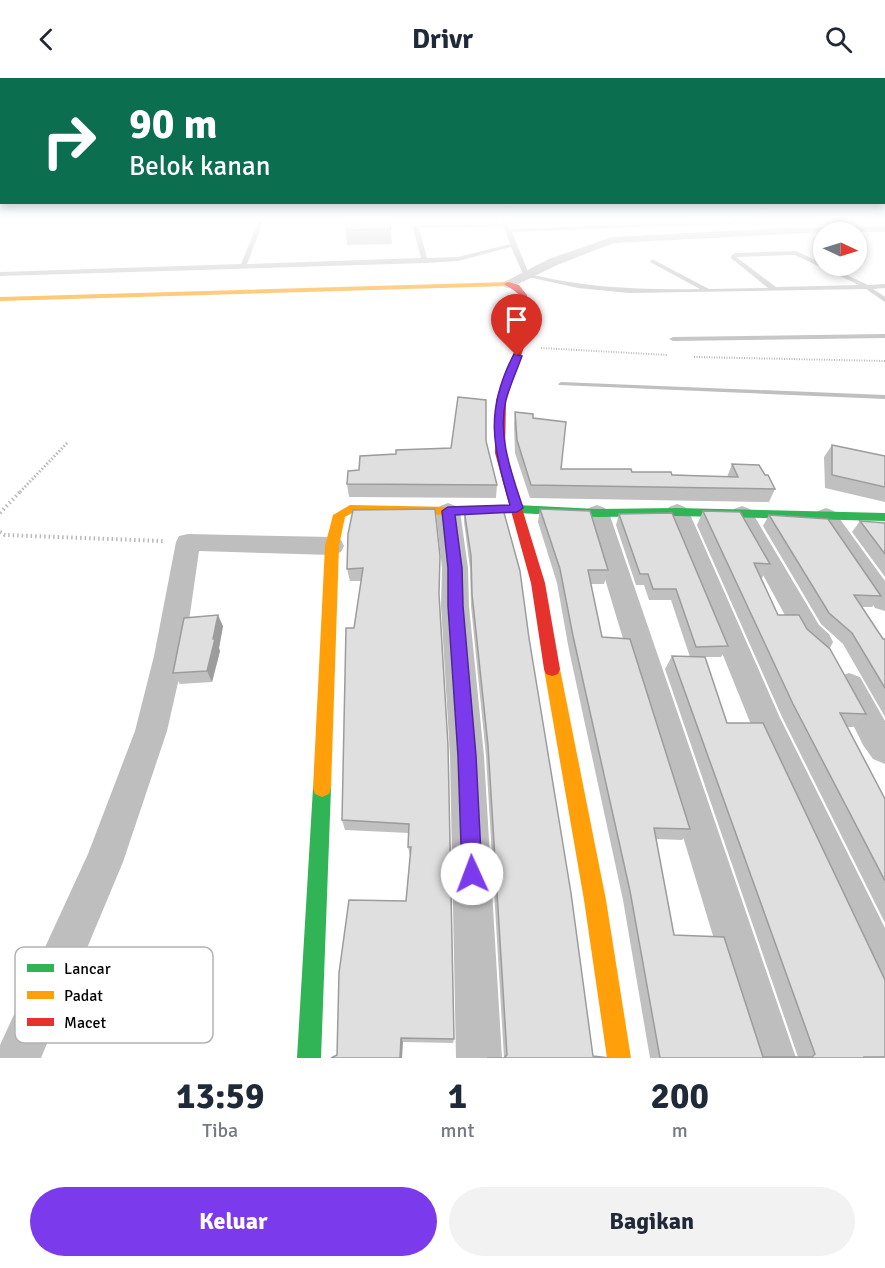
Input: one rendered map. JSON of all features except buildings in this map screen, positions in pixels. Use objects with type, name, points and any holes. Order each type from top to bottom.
[{"type":"street","points":[[507,284],[545,266]]},
{"type":"street","points":[[0,299],[507,284],[516,287],[523,295],[522,327],[516,363],[501,400],[500,453],[538,583],[548,650],[595,900],[619,1058]]},
{"type":"street","points":[[309,1058],[332,546],[339,515],[350,509],[448,511],[517,508],[597,513],[677,512],[885,517]]},
{"type":"street","points":[[448,511],[455,568],[455,606],[467,756],[479,1058]]},
{"type":"street","points":[[677,512],[768,727],[885,973]]},
{"type":"street","points":[[597,513],[772,1058]]},
{"type":"street","points":[[742,514],[809,633],[831,653],[885,748]]},
{"type":"street","points":[[826,516],[885,601]]},
{"type":"street","points":[[67,947],[104,862],[151,732],[169,656],[188,542],[332,546]]},
{"type":"street","points":[[18,1058],[25,1043]]},
{"type":"lane","points":[[0,274],[302,266]]},
{"type":"lane","points":[[522,266],[526,275],[562,286],[594,290],[708,291],[885,286]]},
{"type":"lane","points":[[661,266],[708,291]]},
{"type":"lane","points":[[745,266],[774,290]]},
{"type":"lane","points":[[846,276],[885,300]]},
{"type":"lane","points":[[673,339],[830,339],[885,336]]},
{"type":"path","points":[[0,513],[68,442]]},
{"type":"path","points":[[0,532],[5,535],[188,542]]},
{"type":"waterway","points":[[561,384],[885,397]]},
{"type":"traffic: fast","points":[[452,511],[517,509],[597,513],[677,512],[885,517]]},
{"type":"traffic: fast","points":[[309,1058],[322,788]]},
{"type":"traffic: slow","points":[[0,299],[508,284]]},
{"type":"traffic: slow","points":[[322,788],[332,546],[339,515],[350,509],[452,511]]},
{"type":"traffic: slow","points":[[552,669],[595,900],[619,1058]]},
{"type":"traffic: jam","points":[[508,284],[516,287],[523,295],[520,347],[501,400],[500,453],[538,583],[552,669]]},
{"type":"route","points":[[472,874],[467,756],[455,606],[455,568],[448,511],[517,508],[500,453],[499,414],[501,400],[517,356]]}]
